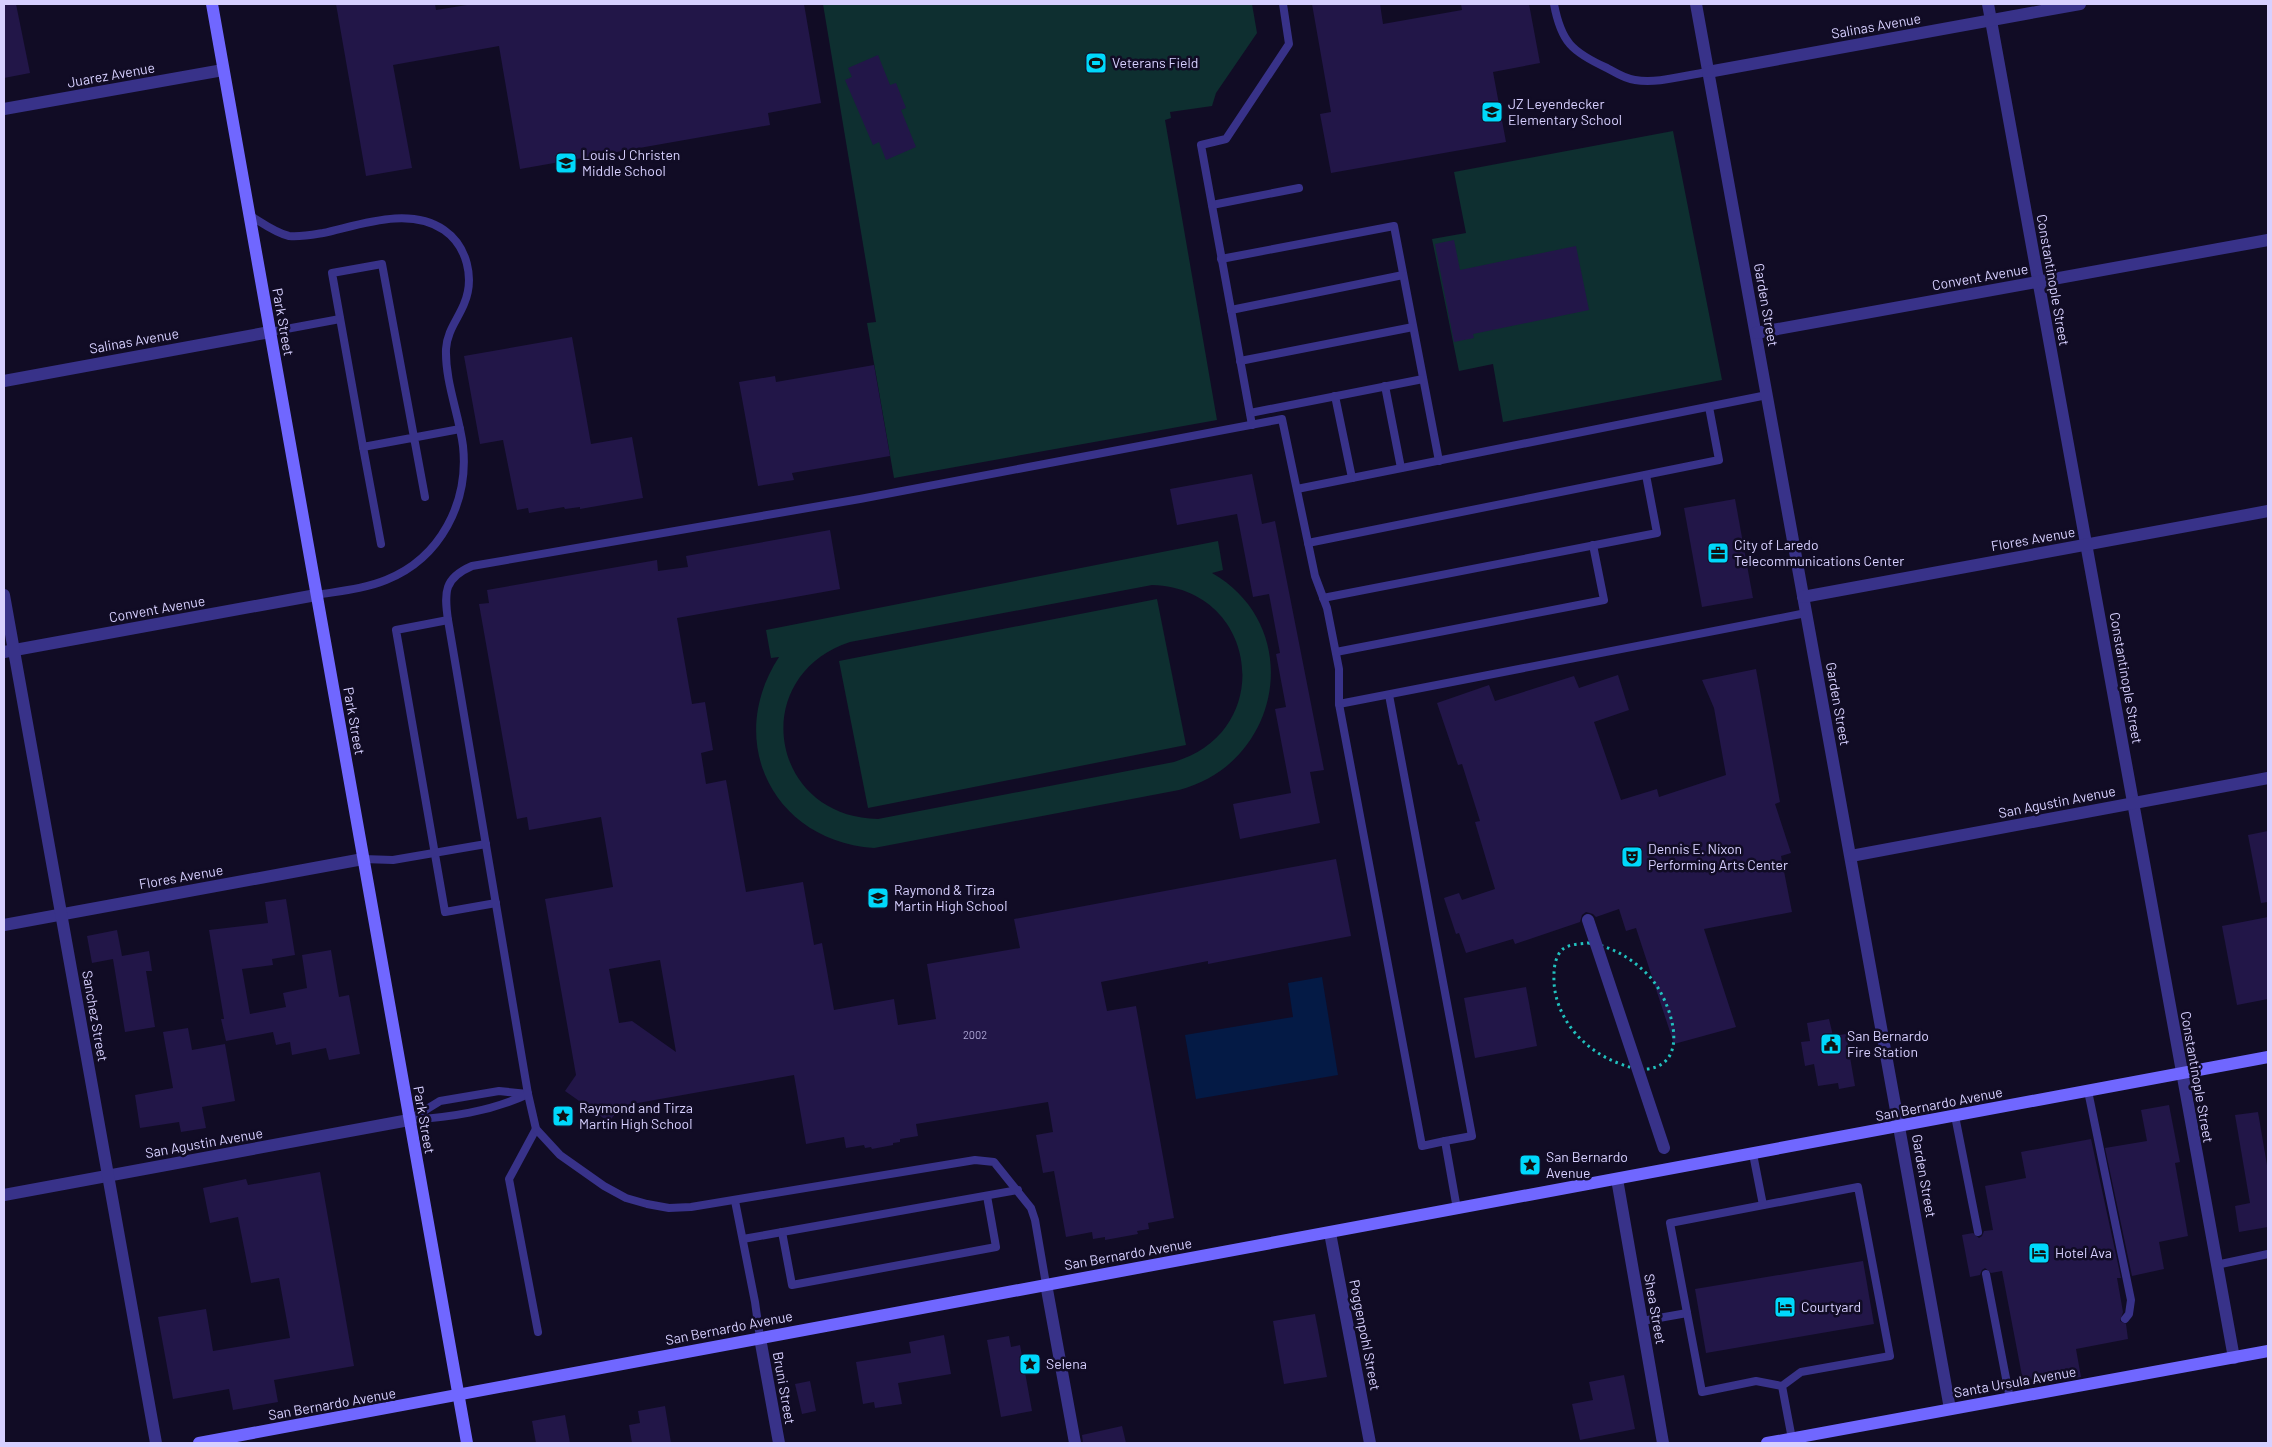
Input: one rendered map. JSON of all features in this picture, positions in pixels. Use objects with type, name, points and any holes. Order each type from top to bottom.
[{"type":"main road","name":"Park Street","points":[[212,4],[466,1443]]},
{"type":"main road","name":"San Bernardo Avenue","points":[[199,1443],[2268,1057]]},
{"type":"main road","name":"Santa Ursula Avenue","points":[[1767,1443],[2268,1352]]},
{"type":"street","name":"Garden Street","points":[[1696,4],[1950,1409]]},
{"type":"street","name":"Constantinople Street","points":[[1988,4],[2234,1358]]},
{"type":"street","name":"Salinas Avenue","points":[[1708,72],[2080,4]]},
{"type":"street","name":"Juarez Avenue","points":[[4,109],[223,70]]},
{"type":"street","name":"Convent Avenue","points":[[1756,333],[2268,240]]},
{"type":"street","name":"Salinas Avenue","points":[[4,380],[270,332]]},
{"type":"street","name":"Flores Avenue","points":[[1803,597],[2268,511]]},
{"type":"street","name":"Sanchez Street","points":[[4,595],[9,651],[61,914],[156,1443]]},
{"type":"street","name":"Convent Avenue","points":[[9,651],[316,595]]},
{"type":"street","name":"San Agustin Avenue","points":[[1851,856],[2268,778]]},
{"type":"street","name":"Flores Avenue","points":[[4,925],[363,859]]},
{"type":"street","points":[[1588,920],[1664,1148]]},
{"type":"street","name":"San Agustin Avenue","points":[[4,1195],[409,1120]]},
{"type":"street","name":"Shea Street","points":[[1617,1179],[1663,1443]]},
{"type":"street","name":"Poggenpohl Street","points":[[1330,1233],[1370,1443]]},
{"type":"street","points":[[1046,1284],[1075,1443]]},
{"type":"street","name":"Bruni Street","points":[[760,1338],[779,1443]]},
{"type":"lane","points":[[1252,425],[1201,145],[1226,139],[1289,44],[1283,4]]},
{"type":"lane","points":[[1554,4],[1561,32],[1572,48],[1589,60],[1628,78],[1650,80],[1708,72]]},
{"type":"lane","points":[[1212,205],[1299,188]]},
{"type":"lane","points":[[249,215],[280,233],[289,236],[303,236],[388,220],[410,218],[429,222],[448,233],[464,254],[469,276],[466,301],[449,333],[446,347],[447,363],[464,461],[460,493],[452,518],[436,544],[413,565],[386,580],[316,595]]},
{"type":"lane","points":[[1222,259],[1394,226],[1439,461]]},
{"type":"lane","points":[[381,544],[332,273],[382,264],[425,496]]},
{"type":"lane","points":[[1231,310],[1403,275]]},
{"type":"lane","points":[[270,332],[340,319]]},
{"type":"lane","points":[[1240,361],[1414,327]]},
{"type":"lane","points":[[1250,413],[1424,379]]},
{"type":"lane","points":[[1385,386],[1401,468]]},
{"type":"lane","points":[[1297,489],[1767,395]]},
{"type":"lane","points":[[1335,396],[1352,478]]},
{"type":"lane","points":[[1308,543],[1719,460],[1709,407]]},
{"type":"lane","points":[[1046,1284],[1035,1220],[1031,1208],[994,1162],[975,1160],[735,1201],[669,1208],[626,1198],[604,1186],[560,1155],[536,1130],[528,1094],[448,620],[446,592],[449,583],[459,572],[472,566],[860,499],[1282,419],[1315,576],[1324,598],[1336,652],[1339,670],[1339,704],[1422,1146],[1472,1136],[1389,695]]},
{"type":"lane","points":[[364,447],[460,430]]},
{"type":"lane","points":[[1324,598],[1657,533],[1646,475]]},
{"type":"lane","points":[[1336,652],[1604,600],[1593,545]]},
{"type":"lane","points":[[1339,704],[1806,613]]},
{"type":"lane","points":[[448,620],[396,630],[445,912],[496,903]]},
{"type":"lane","points":[[363,859],[392,860],[486,844]]},
{"type":"lane","points":[[409,1120],[440,1101],[499,1091],[528,1094]]},
{"type":"lane","points":[[2088,1091],[2131,1300],[2129,1314],[2125,1319]]},
{"type":"lane","points":[[409,1120],[443,1118],[502,1106],[528,1094]]},
{"type":"lane","points":[[1955,1116],[1978,1232]]},
{"type":"lane","points":[[536,1130],[509,1180],[538,1332]]},
{"type":"lane","points":[[1445,1142],[1457,1209]]},
{"type":"lane","points":[[1753,1154],[1764,1205]]},
{"type":"lane","points":[[1858,1187],[1890,1356],[1801,1372],[1782,1386],[1756,1381],[1702,1392],[1670,1223],[1764,1205],[1858,1187]]},
{"type":"lane","points":[[742,1239],[1018,1190]]},
{"type":"lane","points":[[782,1232],[792,1285],[996,1247],[987,1196]]},
{"type":"lane","points":[[735,1201],[756,1302],[760,1338]]},
{"type":"lane","points":[[2216,1265],[2268,1254]]},
{"type":"lane","points":[[1986,1274],[2010,1399]]},
{"type":"lane","points":[[1642,1320],[1687,1313]]},
{"type":"lane","points":[[1782,1386],[1792,1438]]},
{"type":"green space","points":[[823,4],[1252,4],[1257,33],[1216,93],[1212,106],[1170,112],[1171,118],[1165,120],[1217,420],[894,478],[867,323],[876,322]]},
{"type":"green space","points":[[1673,131],[1722,380],[1503,422],[1493,364],[1459,371],[1432,239],[1466,233],[1454,172]]},
{"type":"green space","points":[[1218,541],[1223,570],[1212,573],[1242,597],[1261,626],[1270,658],[1269,692],[1259,724],[1241,752],[1214,775],[1179,790],[874,848],[839,841],[809,827],[785,807],[768,781],[758,753],[756,721],[763,689],[779,657],[771,658],[766,630]],"holes":[[[1152,585],[1188,592],[1215,610],[1233,634],[1242,663],[1241,694],[1229,722],[1207,746],[1174,762],[878,819],[841,812],[813,795],[794,771],[784,742],[785,712],[796,684],[817,659],[850,642]]]},
{"type":"green space","points":[[1157,599],[1186,745],[868,808],[839,661]]},
{"type":"water","points":[[1322,977],[1338,1075],[1196,1099],[1185,1035],[1293,1017],[1288,983]]},
{"type":"building","points":[[4,4],[16,4],[30,73],[4,78]]},
{"type":"building","points":[[336,4],[435,4],[436,10],[473,4],[804,4],[821,103],[768,113],[770,125],[520,169],[499,46],[393,65],[412,168],[366,176]]},
{"type":"building","points":[[1312,4],[1380,4],[1383,24],[1462,10],[1461,4],[1529,4],[1540,63],[1493,72],[1506,142],[1331,173],[1320,114],[1331,112]]},
{"type":"building","points":[[878,55],[890,85],[896,83],[906,108],[901,110],[916,147],[886,160],[879,142],[873,145],[845,80],[852,77],[848,68]]},
{"type":"building","points":[[1454,240],[1460,270],[1576,246],[1589,310],[1473,334],[1474,338],[1454,342],[1435,244]]},
{"type":"building","points":[[572,337],[591,444],[632,437],[643,498],[580,509],[580,507],[565,509],[564,507],[529,513],[528,508],[517,510],[503,440],[480,444],[464,356]]},
{"type":"building","points":[[874,365],[890,456],[792,473],[794,480],[758,486],[739,382],[775,376],[776,382]]},
{"type":"building","points":[[1252,474],[1262,524],[1275,521],[1324,770],[1310,772],[1320,823],[1240,839],[1233,804],[1291,793],[1275,709],[1286,707],[1276,654],[1280,653],[1269,594],[1253,597],[1237,514],[1177,525],[1170,489]]},
{"type":"building","name":"City of Laredo Telecommunications Center","points":[[1735,499],[1753,598],[1702,607],[1684,508]]},
{"type":"building","points":[[830,530],[840,589],[677,618],[692,704],[705,702],[713,750],[701,753],[706,784],[726,780],[746,892],[803,882],[814,945],[822,943],[834,1010],[894,999],[898,1025],[936,1019],[927,964],[1020,948],[1014,919],[1336,859],[1351,936],[1208,964],[1208,961],[1101,982],[1107,1011],[1136,1006],[1174,1218],[1148,1223],[1149,1229],[1137,1231],[1138,1234],[1105,1240],[1105,1237],[1093,1239],[1092,1232],[1066,1237],[1054,1171],[1043,1173],[1036,1135],[1053,1132],[1048,1102],[916,1124],[918,1136],[900,1139],[900,1142],[893,1143],[893,1145],[872,1149],[871,1147],[865,1148],[864,1145],[846,1148],[844,1137],[806,1144],[794,1075],[621,1106],[609,1122],[565,1091],[576,1075],[545,899],[613,887],[601,817],[529,830],[527,817],[517,819],[479,604],[489,603],[487,590],[657,560],[658,571],[688,567],[686,556]],"holes":[[[660,960],[676,1052],[632,1021],[619,1023],[609,969]]]},
{"type":"building","name":"Dennis E. Nixon Performing Arts Center","points":[[1756,669],[1780,802],[1775,804],[1791,853],[1781,856],[1792,912],[1704,929],[1736,1027],[1674,1044],[1636,928],[1626,931],[1619,909],[1596,917],[1586,912],[1582,915],[1580,922],[1515,944],[1513,939],[1466,953],[1459,933],[1456,934],[1444,898],[1459,893],[1462,900],[1495,889],[1475,822],[1480,821],[1462,764],[1458,765],[1437,703],[1489,685],[1495,701],[1574,676],[1579,688],[1618,675],[1629,710],[1594,722],[1621,800],[1657,789],[1659,797],[1726,775],[1714,708],[1702,680]]},
{"type":"building","points":[[2268,831],[2268,902],[2261,903],[2248,835]]},
{"type":"building","points":[[286,899],[295,955],[272,959],[273,965],[242,969],[250,1014],[286,1007],[283,993],[307,988],[302,955],[331,950],[339,997],[349,995],[360,1054],[329,1060],[326,1048],[292,1055],[290,1042],[276,1045],[273,1032],[226,1041],[221,1019],[224,1019],[209,930],[268,923],[265,902]]},
{"type":"building","points":[[2268,917],[2268,999],[2237,1005],[2222,926]]},
{"type":"building","points":[[117,930],[122,956],[149,951],[152,971],[146,971],[155,1027],[125,1032],[113,959],[92,963],[87,936]]},
{"type":"building","points":[[1526,987],[1537,1046],[1475,1058],[1464,998]]},
{"type":"building","points":[[1829,1019],[1833,1036],[1846,1034],[1855,1086],[1839,1089],[1838,1083],[1818,1086],[1814,1064],[1805,1066],[1801,1042],[1810,1041],[1807,1023]]},
{"type":"building","points":[[188,1028],[192,1050],[225,1044],[235,1101],[202,1107],[206,1128],[181,1132],[179,1122],[140,1128],[135,1095],[173,1088],[163,1032]]},
{"type":"building","points":[[2169,1105],[2180,1162],[2175,1163],[2188,1236],[2159,1242],[2164,1269],[2132,1276],[2105,1148],[2147,1141],[2141,1110]]},
{"type":"building","points":[[2258,1112],[2268,1171],[2268,1227],[2239,1232],[2235,1206],[2250,1203],[2235,1115]]},
{"type":"building","name":"Hotel Ava","points":[[2091,1139],[2121,1278],[2117,1278],[2123,1312],[2120,1321],[2126,1324],[2128,1339],[2076,1349],[2081,1377],[2048,1383],[2047,1376],[2023,1381],[2002,1271],[1991,1273],[1985,1268],[1980,1275],[1970,1277],[1962,1235],[1973,1233],[1979,1238],[1984,1231],[1993,1230],[1985,1186],[2026,1178],[2021,1152]]},
{"type":"building","points":[[320,1172],[354,1366],[274,1380],[278,1402],[233,1410],[229,1389],[173,1399],[158,1317],[206,1309],[213,1351],[290,1338],[279,1278],[251,1283],[238,1217],[210,1223],[203,1188],[246,1179],[248,1185]]},
{"type":"building","name":"Courtyard","points":[[1863,1261],[1874,1324],[1706,1353],[1695,1289]]},
{"type":"building","points":[[1315,1314],[1327,1377],[1284,1384],[1273,1321]]},
{"type":"building","points":[[944,1335],[951,1374],[898,1383],[902,1404],[875,1408],[874,1402],[863,1404],[856,1362],[911,1353],[909,1342]]},
{"type":"building","points":[[1009,1336],[1011,1347],[1020,1345],[1032,1411],[1001,1417],[987,1340]]},
{"type":"building","points":[[1624,1375],[1635,1429],[1580,1440],[1572,1404],[1593,1400],[1589,1382]]},
{"type":"building","points":[[810,1381],[816,1411],[802,1414],[795,1384]]},
{"type":"building","points":[[665,1406],[671,1443],[632,1443],[629,1425],[640,1423],[638,1411]]},
{"type":"building","points":[[565,1415],[570,1443],[536,1443],[532,1421]]},
{"type":"building","points":[[1122,1426],[1126,1443],[1083,1443],[1082,1435]]},
{"type":"place","name":"Veterans Field","points":[[1096,63]]},
{"type":"place","name":"JZ Leyendecker Elementary School","points":[[1492,112]]},
{"type":"place","name":"Louis J Christen Middle School","points":[[566,163]]},
{"type":"place","name":"City of Laredo Telecommunications Center","points":[[1718,553]]},
{"type":"place","name":"Dennis E. Nixon Performing Arts Center","points":[[1632,857]]},
{"type":"place","name":"Raymond & Tirza Martin High School","points":[[878,898]]},
{"type":"place","name":"San Bernardo Fire Station","points":[[1831,1044]]},
{"type":"place","name":"Raymond and Tirza Martin High School","points":[[563,1116]]},
{"type":"place","name":"San Bernardo Avenue","points":[[1530,1165]]},
{"type":"place","name":"Hotel Ava","points":[[2039,1253]]},
{"type":"place","name":"Courtyard","points":[[1785,1307]]},
{"type":"place","name":"Selena","points":[[1030,1364]]}]
